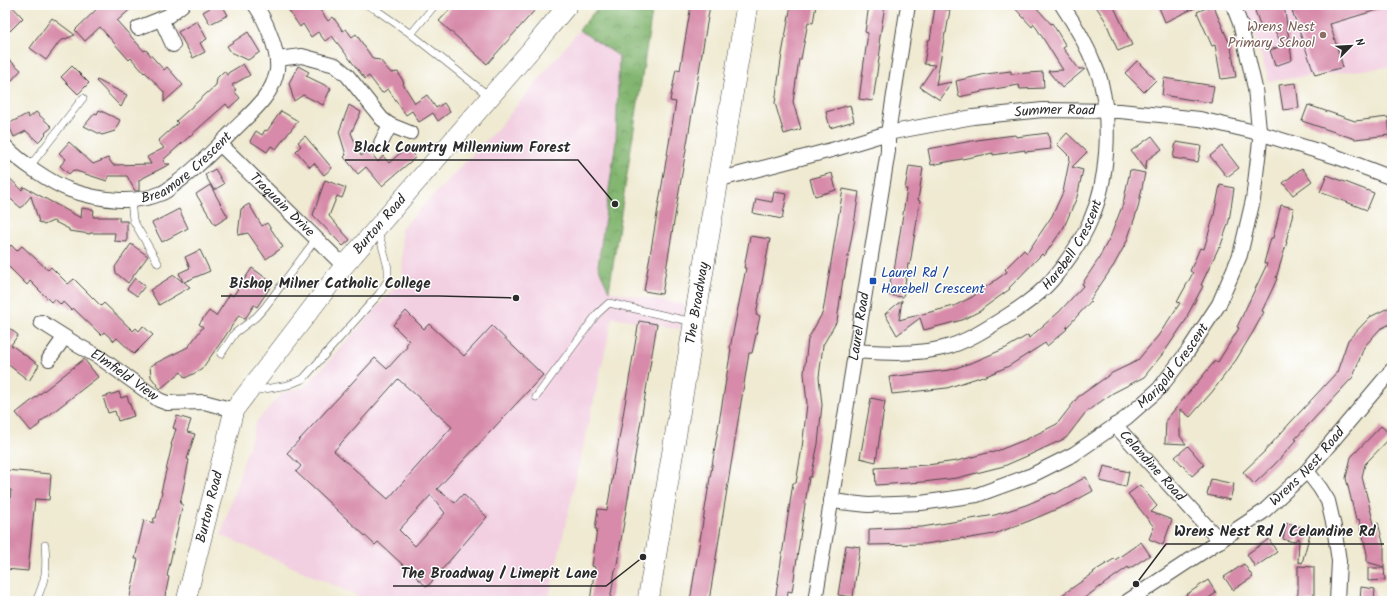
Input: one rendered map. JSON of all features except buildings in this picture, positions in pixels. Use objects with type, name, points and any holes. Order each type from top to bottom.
[{"type":"main road","name":"Burton Road","points":[[186,601],[234,410],[344,266],[491,97],[567,5]]},
{"type":"main road","name":"The Broadway","points":[[648,601],[747,5]]},
{"type":"street","points":[[138,28],[161,19],[177,10],[182,5]]},
{"type":"street","name":"Breamore Crescent","points":[[5,146],[30,166],[68,189],[100,198],[131,200],[163,193],[185,177],[220,144],[257,107],[274,83],[277,70],[277,58],[270,36],[260,12],[255,5]]},
{"type":"street","name":"Laurel Road","points":[[815,601],[888,150],[888,133],[908,5]]},
{"type":"street","name":"Harebell Crescent","points":[[856,351],[910,354],[944,348],[971,337],[1023,306],[1051,281],[1077,244],[1091,220],[1098,198],[1107,152],[1106,110],[1101,82],[1089,51],[1081,33],[1062,5]]},
{"type":"street","name":"Marigold Crescent","points":[[831,501],[868,505],[921,503],[978,495],[1032,475],[1074,454],[1126,418],[1159,389],[1188,351],[1219,304],[1240,255],[1253,200],[1260,141],[1255,88],[1240,23],[1233,5]]},
{"type":"street","points":[[161,19],[173,45]]},
{"type":"street","points":[[277,58],[302,56],[335,65],[347,76],[382,119],[390,125],[410,133]]},
{"type":"street","name":"Summer Road","points":[[717,180],[835,149],[888,133],[973,117],[1043,110],[1106,110],[1200,119],[1259,133],[1391,174]]},
{"type":"street","points":[[381,143],[390,125]]},
{"type":"street","name":"Traquain Drive","points":[[220,144],[344,266]]},
{"type":"street","name":"Elmfield View","points":[[41,322],[64,338],[99,357],[159,400],[166,403],[204,402],[234,410]]},
{"type":"street","points":[[49,359],[64,338]]},
{"type":"street","name":"Wrens Nest Road","points":[[1128,601],[1220,542],[1263,512],[1307,471],[1392,370]]},
{"type":"street","name":"Celandine Road","points":[[1115,425],[1220,542]]},
{"type":"street","points":[[1307,471],[1328,501],[1334,527],[1339,561],[1337,601]]},
{"type":"lane","points":[[367,5],[411,34],[491,97]]},
{"type":"lane","points":[[411,34],[435,5]]},
{"type":"lane","points":[[30,166],[83,98]]},
{"type":"lane","points":[[131,200],[133,220],[158,263]]},
{"type":"lane","points":[[248,391],[288,385],[303,379],[379,294],[388,280],[388,268],[378,227]]},
{"type":"lane","points":[[221,354],[235,333],[256,317],[265,307],[316,239]]},
{"type":"lane","points":[[536,398],[596,314],[609,303],[695,322]]},
{"type":"lane","points":[[36,601],[45,580],[47,566],[45,545]]},
{"type":"shaded area","points":[[600,5],[653,5],[609,291],[685,305],[680,329],[613,317],[548,601],[369,601],[221,535],[256,422],[282,393],[305,387],[403,279],[401,229],[499,127]]},
{"type":"shaded area","name":"Wrens Nest Primary School","points":[[1245,5],[1392,5],[1392,65],[1387,67],[1269,81]]},
{"type":"green space","points":[[600,5],[653,5],[609,291],[598,266],[616,141],[619,56],[579,30]]},
{"type":"place","name":"Wrens Nest Primary School","points":[[1323,35]]},
{"type":"place","name":"Black Country Millennium Forest","points":[[615,204]]},
{"type":"place","name":"Laurel Rd / Harebell Crescent","points":[[873,281]]},
{"type":"place","name":"Bishop Milner Catholic College","points":[[516,298]]},
{"type":"place","name":"The Broadway / Limepit Lane","points":[[643,557]]},
{"type":"place","name":"Wrens Nest Rd / Celandine Rd","points":[[1136,584]]}]
